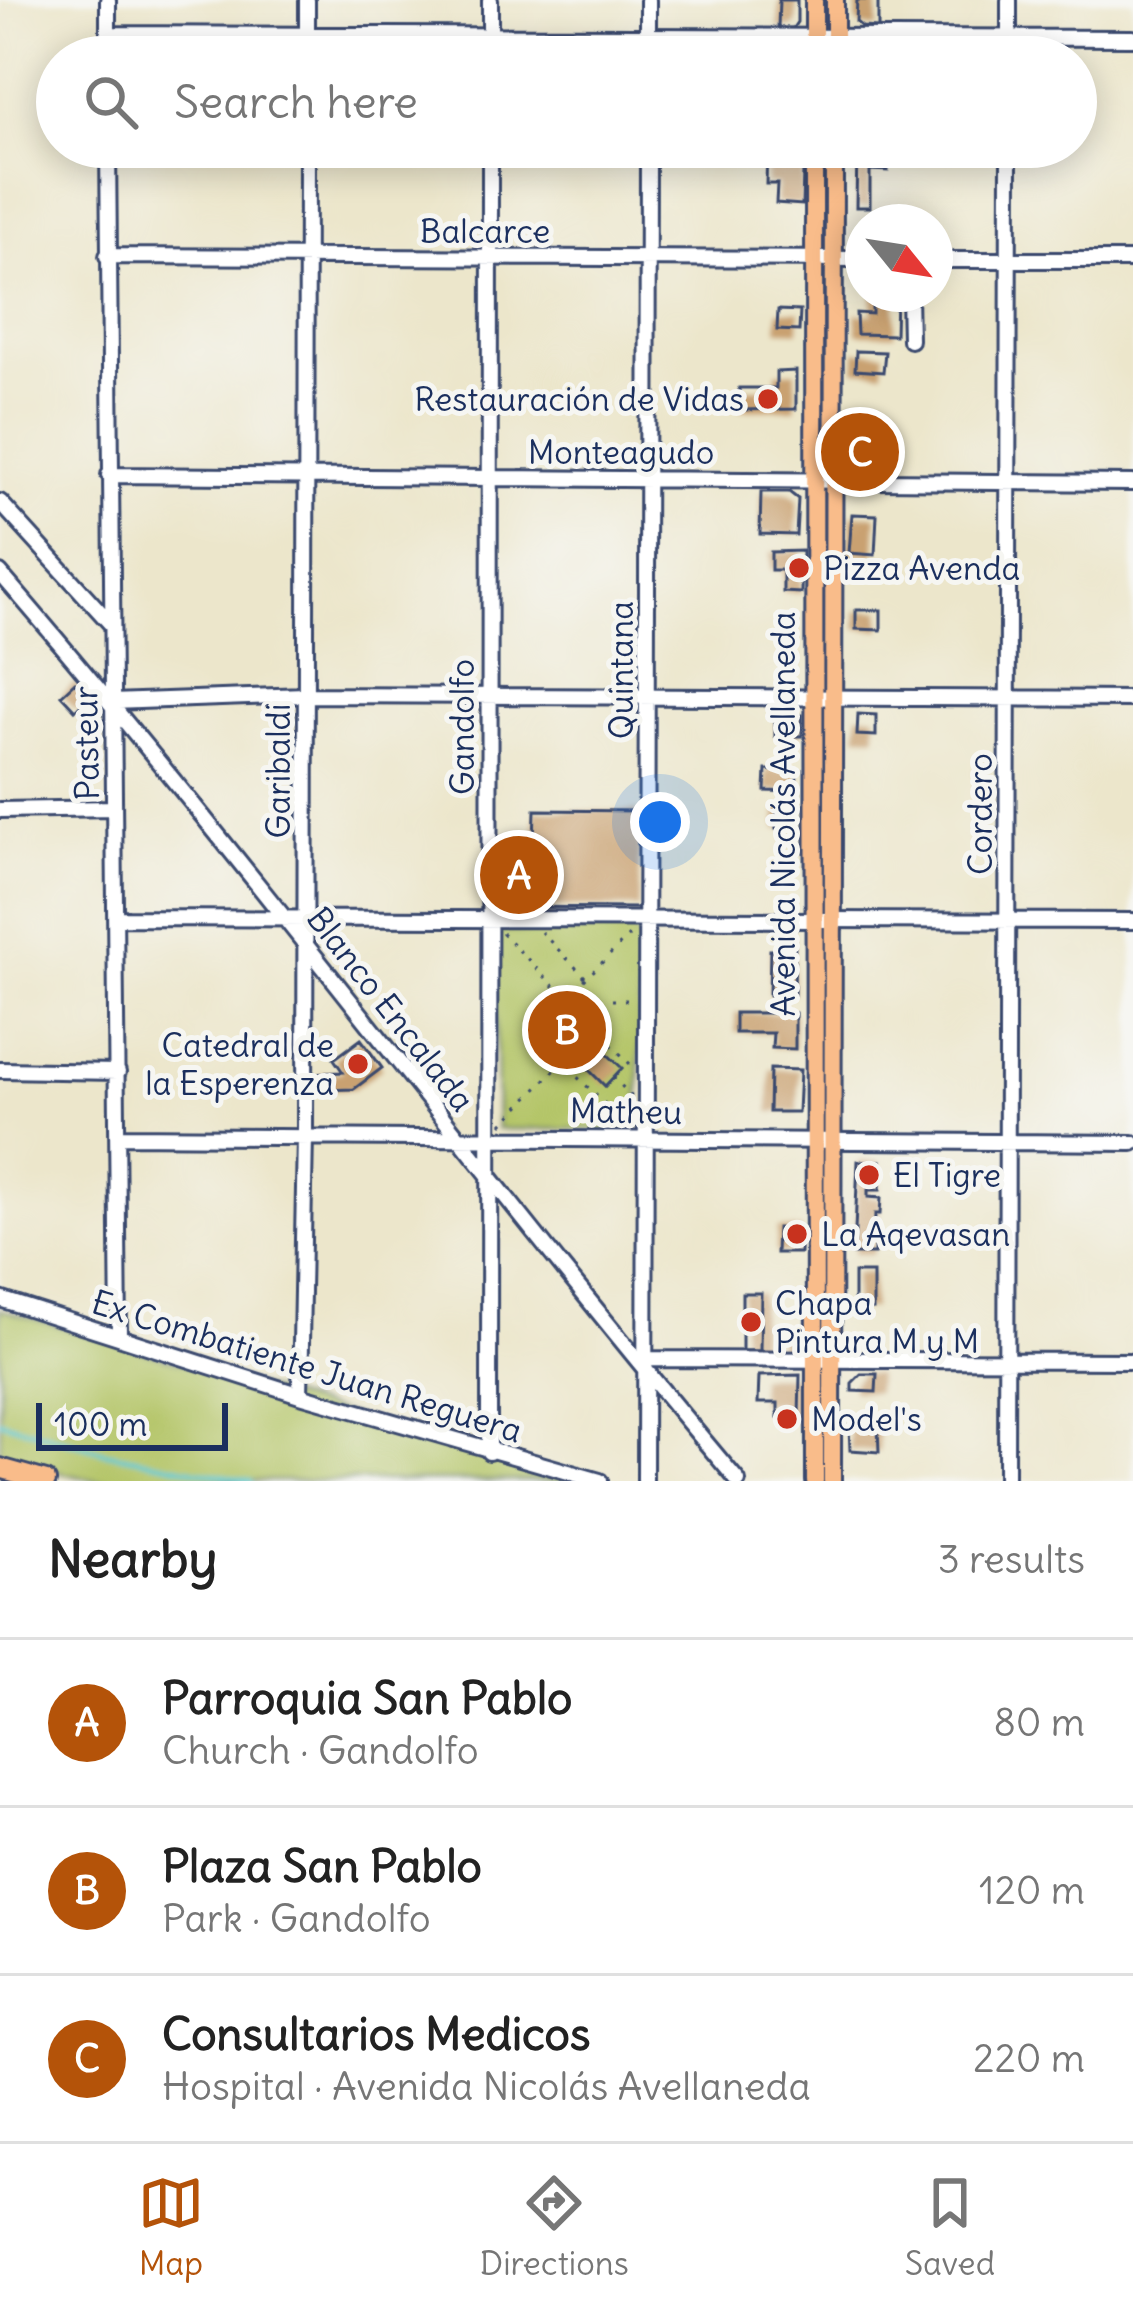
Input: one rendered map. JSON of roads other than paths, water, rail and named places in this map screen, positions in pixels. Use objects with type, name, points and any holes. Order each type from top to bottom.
[{"type":"highway","points":[[0,1468],[46,1481]]},
{"type":"main road","points":[[814,0],[814,36]]},
{"type":"main road","points":[[835,0],[835,36]]},
{"type":"main road","name":"Avenida Nicolás Avellaneda","points":[[816,168],[834,481],[833,919],[823,1140]]},
{"type":"main road","name":"Avenida Nicolás Avellaneda","points":[[832,168],[813,481],[812,918],[823,1140],[824,1360],[832,1481]]},
{"type":"main road","name":"Avenida Nicolás Avellaneda","points":[[815,1481],[824,1360]]},
{"type":"street","points":[[108,0],[108,34],[814,36]]},
{"type":"street","points":[[307,0],[307,35]]},
{"type":"street","points":[[490,0],[490,35]]},
{"type":"street","points":[[648,0],[648,36]]},
{"type":"street","points":[[1009,0],[1009,36]]},
{"type":"street","points":[[1097,38],[1133,38]]},
{"type":"street","name":"Pasteur","points":[[108,168],[119,1337]]},
{"type":"street","name":"Garibaldi","points":[[300,1395],[307,168]]},
{"type":"street","name":"Gandolfo","points":[[489,1452],[490,168]]},
{"type":"street","name":"Quintana","points":[[644,1481],[648,168]]},
{"type":"street","name":"Cordero","points":[[1006,1481],[1009,168]]},
{"type":"street","name":"Balcarce","points":[[107,256],[845,259]]},
{"type":"street","points":[[953,260],[1133,260]]},
{"type":"street","points":[[909,312],[910,340]]},
{"type":"street","name":"Monteagudo","points":[[110,475],[1133,483]]},
{"type":"street","points":[[0,502],[111,623]]},
{"type":"street","name":"Blanco Encalada","points":[[0,573],[112,702],[738,1481]]},
{"type":"street","points":[[112,702],[305,695],[1133,699]]},
{"type":"street","points":[[0,809],[114,808]]},
{"type":"street","points":[[116,918],[1133,921]]},
{"type":"street","points":[[0,1070],[118,1072]]},
{"type":"street","name":"Matheu","points":[[118,1136],[1133,1143]]},
{"type":"street","name":"Ex Combatiente Juan Reguera","points":[[0,1299],[300,1395],[600,1481]]},
{"type":"street","points":[[642,1363],[1133,1361]]},
{"type":"waterway","points":[[0,1421],[104,1452],[251,1481]]},
{"type":"place","name":"Restauración de Vidas","points":[[768,399]]},
{"type":"place","name":"Consultarios Medicos","points":[[860,452]]},
{"type":"place","name":"Pizza Avenda","points":[[799,568]]},
{"type":"place","name":"Parroquia San Pablo","points":[[519,875]]},
{"type":"place","name":"Plaza San Pablo","points":[[567,1030]]},
{"type":"place","name":"Catedral de la Esperenza","points":[[358,1064]]},
{"type":"place","name":"El Tigre","points":[[869,1175]]},
{"type":"place","name":"La Aqevasan","points":[[797,1234]]},
{"type":"place","name":"Chapa Pintura M y M","points":[[751,1322]]},
{"type":"place","name":"Model's","points":[[787,1419]]}]
